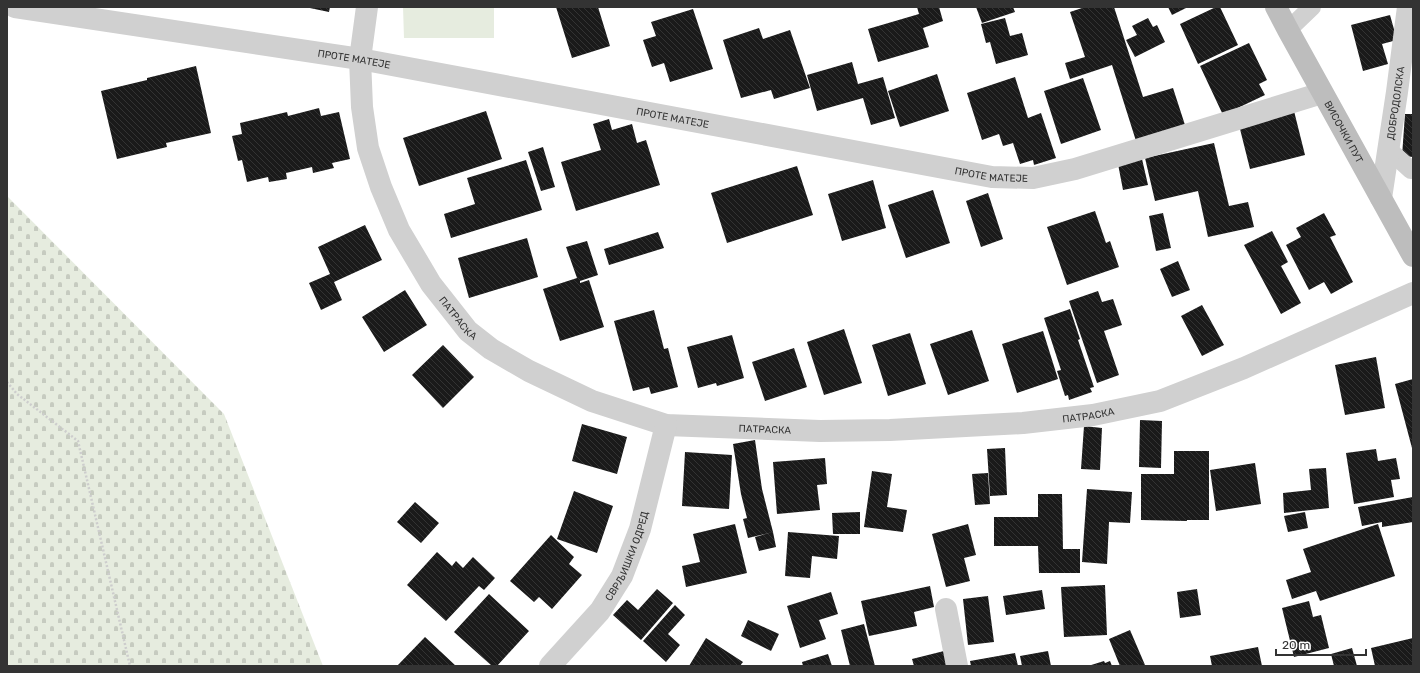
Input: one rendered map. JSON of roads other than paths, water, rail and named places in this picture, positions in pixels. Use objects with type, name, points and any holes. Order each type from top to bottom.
[{"type":"main road","name":"ВИСОЧКИ ПУТ","points":[[1276,7],[1413,256]]},
{"type":"street","name":"ПРОТЕ МАТЕЈЕ","points":[[15,7],[360,59],[992,177],[1044,177],[1075,169],[1322,93]]},
{"type":"street","name":"ПАТРАСКА","points":[[367,7],[360,59],[362,108],[368,148],[381,187],[399,230],[431,284],[468,331],[491,349],[529,371],[592,401],[666,426],[820,431],[890,430],[1023,423],[1093,415],[1160,401],[1244,368],[1413,293]]},
{"type":"street","name":"ДОБРОДОЛСКА","points":[[1381,198],[1389,150],[1408,7]]},
{"type":"street","name":"СВРЉИШКИ ОДРЕД","points":[[550,666],[600,611],[622,576],[640,529],[666,426]]},
{"type":"street","points":[[946,609],[957,666]]},
{"type":"lane","points":[[1288,30],[1312,7]]},
{"type":"lane","points":[[1389,150],[1411,170],[1413,170]]}]
